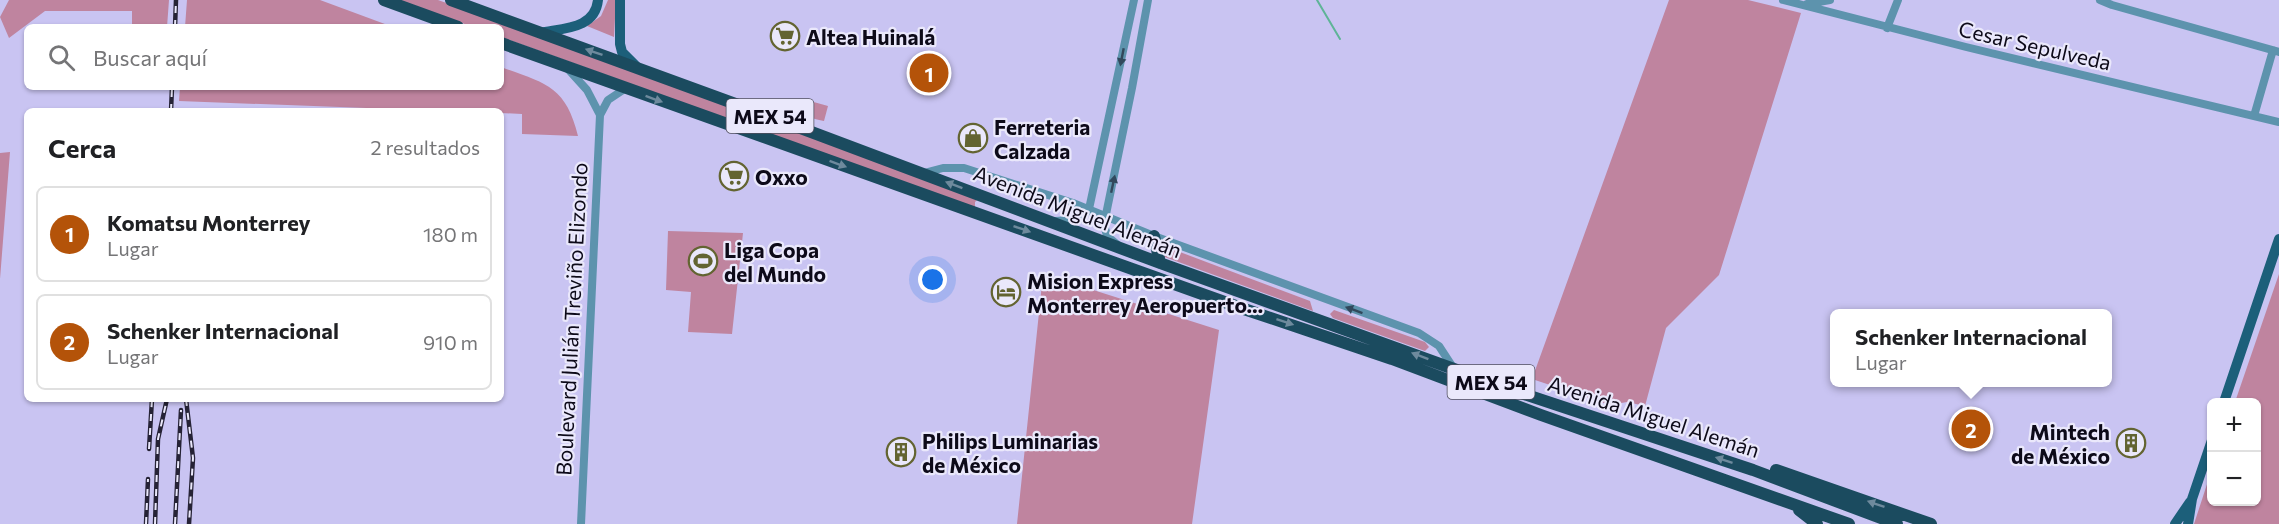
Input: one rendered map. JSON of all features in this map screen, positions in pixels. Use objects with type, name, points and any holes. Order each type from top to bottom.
[{"type":"highway","points":[[384,0],[450,24]]},
{"type":"highway","name":"Avenida Miguel Alemán","points":[[451,0],[924,173],[1128,252],[1455,370],[1753,470],[1897,524]]},
{"type":"highway","name":"Avenida Miguel Alemán","points":[[504,44],[1244,309],[1392,359],[1541,415],[1849,524]]},
{"type":"highway","points":[[1154,236],[1160,263]]},
{"type":"highway","points":[[1753,470],[1772,469],[1931,524]]},
{"type":"highway","points":[[1794,504],[1817,524]]},
{"type":"main road","points":[[540,33],[586,22],[596,13],[598,0]]},
{"type":"main road","points":[[620,0],[620,44],[622,52],[636,66]]},
{"type":"main road","points":[[2225,398],[2276,259],[2279,239]]},
{"type":"main road","points":[[2188,524],[2192,499],[2207,452]]},
{"type":"main road","points":[[2175,524],[2192,499]]},
{"type":"street","points":[[1046,220],[1075,220],[1085,215],[1089,209],[1134,0]]},
{"type":"street","points":[[1128,252],[1107,236],[1104,224],[1148,0]]},
{"type":"street","name":"Cesar Sepulveda","points":[[1783,0],[1887,28],[2279,122]]},
{"type":"street","points":[[1804,5],[1830,0]]},
{"type":"street","points":[[2100,0],[2276,51],[2254,116]]},
{"type":"street","points":[[1887,28],[1897,1]]},
{"type":"street","points":[[566,66],[587,90],[600,115]]},
{"type":"street","points":[[600,115],[608,100],[626,88]]},
{"type":"street","name":"Boulevard Julián Treviño Elizondo","points":[[581,524],[600,115]]},
{"type":"street","points":[[924,173],[943,168],[964,168],[1106,215],[1154,236],[1419,333],[1439,346],[1455,370]]},
{"type":"shaded area","points":[[9,0],[169,0],[167,24],[132,24],[132,11],[45,11],[28,24],[24,24],[24,27],[9,38],[0,17]]},
{"type":"shaded area","points":[[187,0],[320,0],[385,24],[185,24]]},
{"type":"shaded area","points":[[398,0],[438,0],[608,61],[978,199],[975,202],[975,208],[504,38],[504,24],[465,24]]},
{"type":"shaded area","points":[[608,0],[616,0],[614,37],[587,26],[601,16]]},
{"type":"shaded area","points":[[1669,0],[1748,0],[1801,13],[1719,275],[1666,328],[1645,406],[1627,402],[1610,405],[1532,379]]},
{"type":"shaded area","points":[[504,68],[542,83],[560,96],[573,119],[578,136],[522,134],[522,114],[504,113],[504,108],[366,108],[179,101],[180,90],[504,90]]},
{"type":"shaded area","points":[[803,99],[828,106],[824,121],[814,119],[804,113]]},
{"type":"shaded area","points":[[10,152],[0,279],[0,153]]},
{"type":"shaded area","name":"Liga Copa del Mundo","points":[[668,231],[743,233],[732,334],[688,332],[691,292],[666,290]]},
{"type":"shaded area","points":[[1156,243],[1310,301],[1313,311],[1162,256]]},
{"type":"shaded area","points":[[1043,274],[1219,330],[1192,524],[1017,524]]},
{"type":"shaded area","points":[[2279,274],[2279,524],[2194,524],[2207,484],[2207,506],[2261,506],[2261,398],[2236,398]]},
{"type":"shaded area","points":[[1334,310],[1425,342],[1429,347],[1425,351],[1333,318],[1330,314]]},
{"type":"waterway","points":[[1317,0],[1340,39]]},
{"type":"railway","points":[[175,24],[176,0]]},
{"type":"railway","points":[[171,108],[172,90]]},
{"type":"railway","points":[[149,449],[152,402]]},
{"type":"railway","points":[[155,524],[158,439],[166,402]]},
{"type":"railway","points":[[186,402],[193,458],[189,524]]},
{"type":"railway","points":[[175,524],[181,410]]},
{"type":"railway","points":[[146,524],[148,479]]},
{"type":"place","name":"Altea Huinalá","points":[[785,36]]},
{"type":"place","name":"Komatsu Monterrey","points":[[929,73]]},
{"type":"place","name":"Ferreteria Calzada","points":[[973,138]]},
{"type":"place","name":"Oxxo","points":[[734,176]]},
{"type":"place","name":"Liga Copa del Mundo","points":[[703,261]]},
{"type":"place","name":"Mision Express Monterrey Aeropuerto…","points":[[1006,292]]},
{"type":"place","name":"Schenker Internacional","points":[[1971,429]]},
{"type":"place","name":"Mintech de México","points":[[2131,443]]},
{"type":"place","name":"Philips Luminarias de México","points":[[901,452]]}]
